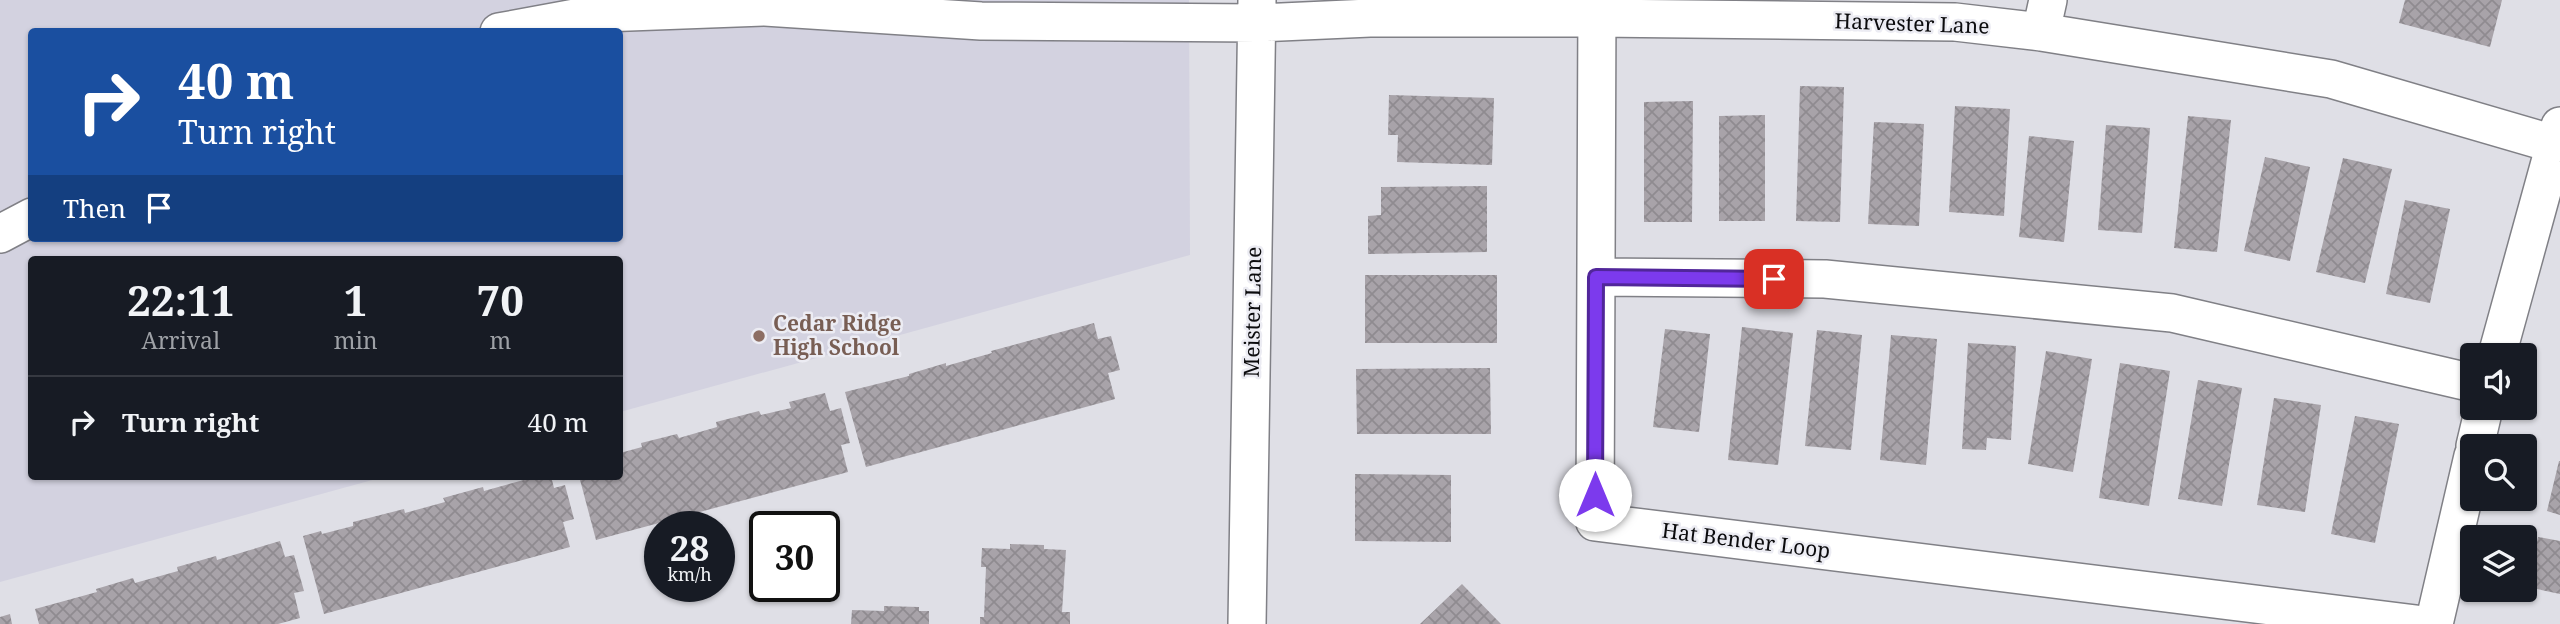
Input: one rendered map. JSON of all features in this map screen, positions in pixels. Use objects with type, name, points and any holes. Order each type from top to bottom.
[{"type":"street","name":"Harvester Lane","points":[[521,28],[602,13],[765,8],[1257,12],[1370,18],[1596,9],[1955,22],[2044,16],[2331,79],[2557,135]]},
{"type":"street","name":"Hat Bender Loop","points":[[1596,9],[1595,522],[2416,624]]},
{"type":"street","name":"Meister Lane","points":[[1247,624],[1257,12]]},
{"type":"street","points":[[2500,343],[2557,135]]},
{"type":"street","points":[[0,234],[28,219]]},
{"type":"street","points":[[1596,277],[1825,279],[2172,313],[2460,380]]},
{"type":"street","points":[[2434,624],[2460,511]]},
{"type":"shaded area","name":"Cedar Ridge High School","points":[[0,0],[1189,0],[1190,255],[623,411],[623,256],[28,256],[28,480],[372,480],[0,582]]},
{"type":"building","points":[[2405,0],[2502,0],[2490,47],[2399,23]]},
{"type":"building","points":[[1800,86],[1844,87],[1840,222],[1796,221]]},
{"type":"building","points":[[1389,95],[1494,98],[1492,165],[1397,162],[1398,135],[1388,135]]},
{"type":"building","points":[[1693,101],[1692,222],[1644,222],[1644,102]]},
{"type":"building","points":[[1955,106],[2010,109],[2004,216],[1949,212]]},
{"type":"building","points":[[1765,115],[1765,221],[1719,221],[1719,116]]},
{"type":"building","points":[[2188,116],[2231,120],[2217,252],[2174,248]]},
{"type":"building","points":[[1874,122],[1924,124],[1919,226],[1868,224]]},
{"type":"building","points":[[2106,125],[2150,128],[2142,233],[2098,230]]},
{"type":"building","points":[[2029,136],[2074,141],[2064,242],[2019,237]]},
{"type":"building","points":[[2265,157],[2310,167],[2290,261],[2244,251]]},
{"type":"building","points":[[2343,158],[2392,169],[2365,283],[2316,272]]},
{"type":"building","points":[[1487,186],[1487,252],[1368,254],[1368,216],[1381,215],[1381,187]]},
{"type":"building","points":[[2405,200],[2450,209],[2430,303],[2386,294]]},
{"type":"building","points":[[1365,275],[1497,275],[1497,343],[1365,343]]},
{"type":"building","points":[[1094,323],[1098,339],[1111,336],[1120,370],[1108,373],[1115,399],[866,467],[845,392]]},
{"type":"building","points":[[1742,327],[1793,333],[1778,465],[1728,460]]},
{"type":"building","points":[[1665,329],[1710,334],[1699,432],[1653,427]]},
{"type":"building","points":[[1817,330],[1862,335],[1851,450],[1805,446]]},
{"type":"building","points":[[1891,335],[1937,339],[1926,465],[1880,460]]},
{"type":"building","points":[[1968,343],[2016,346],[2011,440],[1987,438],[1986,450],[1962,449]]},
{"type":"building","points":[[2046,351],[2092,359],[2073,472],[2028,464]]},
{"type":"building","points":[[2120,363],[2170,371],[2149,506],[2099,498]]},
{"type":"building","points":[[1490,368],[1491,434],[1357,434],[1356,369]]},
{"type":"building","points":[[2198,380],[2242,388],[2222,506],[2178,499]]},
{"type":"building","points":[[825,393],[830,411],[841,408],[850,443],[841,445],[848,472],[703,511],[644,511],[644,527],[596,540],[580,480],[623,480],[623,452],[642,447],[641,443],[677,434],[679,438],[717,427],[716,422],[759,411],[761,415],[791,408],[789,402]]},
{"type":"building","points":[[2274,398],[2321,405],[2305,512],[2257,505]]},
{"type":"building","points":[[2355,416],[2399,424],[2375,543],[2331,534]]},
{"type":"building","points":[[2560,461],[2560,515],[2547,511]]},
{"type":"building","points":[[1355,474],[1451,475],[1451,542],[1355,541]]},
{"type":"building","points":[[524,480],[552,480],[554,488],[565,485],[574,519],[563,522],[570,547],[324,614],[303,536],[353,526],[353,522],[404,509],[405,513],[445,502],[443,498],[483,487],[484,491]]},
{"type":"building","points":[[2538,537],[2560,541],[2560,594],[2537,589]]},
{"type":"building","points":[[280,541],[285,557],[294,555],[304,591],[294,593],[300,618],[278,624],[39,624],[35,609],[97,592],[96,589],[133,578],[135,583],[178,571],[177,567],[216,556],[217,560]]},
{"type":"building","points":[[1010,544],[1044,545],[1044,549],[1066,550],[1062,612],[1070,612],[1070,624],[980,624],[980,617],[984,617],[986,567],[981,567],[982,548],[1010,549]]},
{"type":"building","points":[[1462,584],[1501,624],[1420,624]]},
{"type":"building","points":[[884,606],[919,607],[919,611],[929,611],[929,624],[851,624],[852,610],[884,611]]},
{"type":"building","points":[[10,614],[12,624],[0,624],[0,617]]},
{"type":"place","name":"Cedar Ridge High School","points":[[759,336]]},
{"type":"route","points":[[1595,495],[1596,277],[1774,279]]}]
